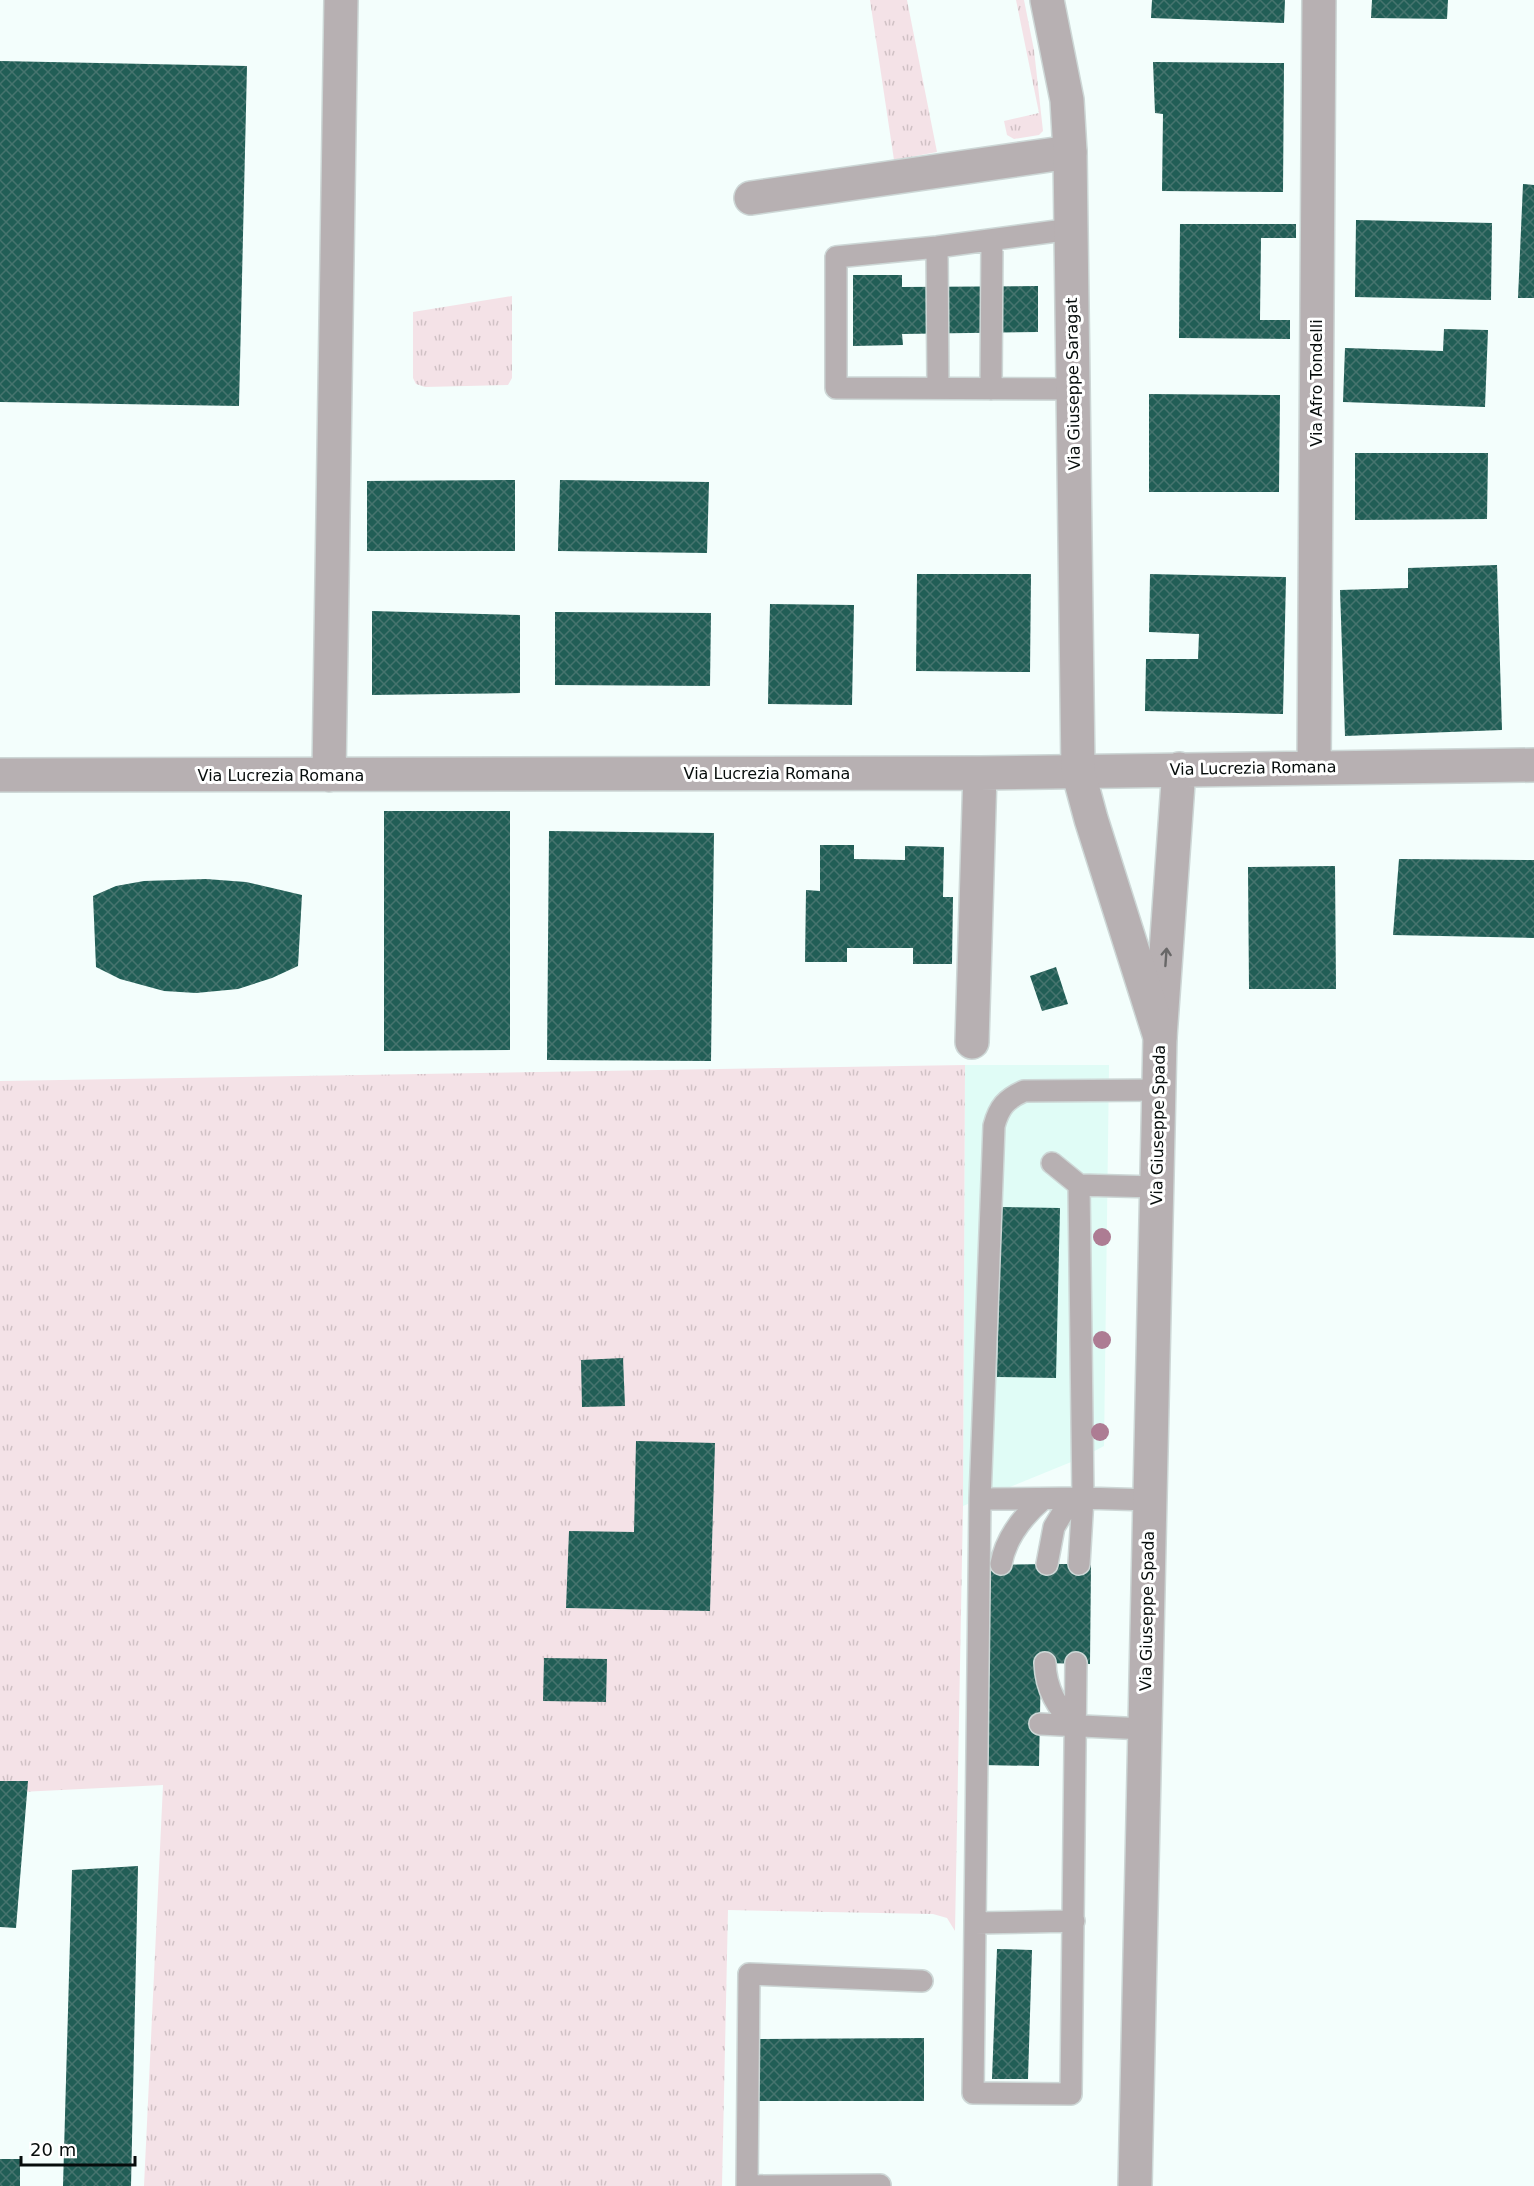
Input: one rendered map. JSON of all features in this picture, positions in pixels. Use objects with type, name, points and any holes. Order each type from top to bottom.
[{"type":"street","points":[[329,775],[341,0]]},
{"type":"street","name":"Via Giuseppe Saragat","points":[[1047,0],[1067,100],[1070,152],[1078,771]]},
{"type":"street","name":"Via Afro Tondelli","points":[[1314,767],[1319,0]]},
{"type":"street","points":[[751,198],[1070,152]]},
{"type":"street","name":"Via Lucrezia Romana","points":[[0,775],[980,773],[1534,765]]},
{"type":"street","name":"Via Giuseppe Spada","points":[[1135,2186],[1160,1037],[1179,769]]},
{"type":"street","name":"Via Giuseppe Spada","points":[[1078,771],[1090,819],[1160,1037]]},
{"type":"street","points":[[972,1042],[980,773]]},
{"type":"lane","points":[[1072,229],[937,247],[836,257],[836,388],[1074,389]]},
{"type":"lane","points":[[991,389],[992,240]]},
{"type":"lane","points":[[937,247],[938,388]]},
{"type":"lane","points":[[1076,1663],[1071,2094],[973,2093],[980,1724],[980,1499],[994,1126],[1003,1104],[1012,1096],[1024,1091],[1159,1090]]},
{"type":"lane","points":[[1052,1163],[1079,1185],[1156,1187]]},
{"type":"lane","points":[[1079,1185],[1081,1458],[1077,1498],[1079,1564]]},
{"type":"lane","points":[[1047,1564],[1054,1527],[1077,1498]]},
{"type":"lane","points":[[980,1499],[1150,1500]]},
{"type":"lane","points":[[1001,1564],[1003,1552],[1017,1526],[1043,1499]]},
{"type":"lane","points":[[1045,1664],[1045,1675],[1054,1701],[1075,1725]]},
{"type":"lane","points":[[1040,1724],[1145,1730]]},
{"type":"lane","points":[[975,1923],[1074,1921]]},
{"type":"lane","points":[[880,2185],[747,2186],[749,1974],[922,1981]]},
{"type":"shaded area","points":[[965,1065],[1109,1065],[1104,1446],[1081,1458],[963,1506]]},
{"type":"green space","points":[[870,0],[907,0],[937,152],[894,160]]},
{"type":"green space","points":[[1016,0],[1024,0],[1034,50],[1043,131],[1039,135],[1014,139],[1007,135],[1004,121],[1039,113]]},
{"type":"green space","points":[[512,296],[512,378],[508,385],[425,387],[416,384],[413,378],[413,312]]},
{"type":"green space","points":[[965,1065],[963,1506],[955,1931],[947,1918],[933,1914],[728,1910],[722,2186],[144,2186],[163,1785],[0,1793],[0,1081]]},
{"type":"building","points":[[1152,0],[1285,0],[1284,23],[1151,18]]},
{"type":"building","points":[[1372,0],[1448,0],[1447,19],[1371,18]]},
{"type":"building","points":[[0,61],[247,66],[239,406],[0,402]]},
{"type":"building","points":[[1153,62],[1284,63],[1283,192],[1162,191],[1163,114],[1155,113]]},
{"type":"building","points":[[1523,184],[1534,185],[1534,298],[1518,298]]},
{"type":"building","points":[[1356,220],[1492,223],[1491,300],[1355,297]]},
{"type":"building","points":[[1180,224],[1296,224],[1296,238],[1261,238],[1260,320],[1290,320],[1290,339],[1179,338]]},
{"type":"building","points":[[853,275],[902,275],[902,287],[1038,286],[1038,332],[902,334],[903,345],[853,346]]},
{"type":"building","points":[[1444,329],[1488,330],[1485,407],[1343,402],[1345,348],[1443,351]]},
{"type":"building","points":[[1149,394],[1280,395],[1279,492],[1149,492]]},
{"type":"building","points":[[1355,453],[1488,453],[1487,519],[1355,520]]},
{"type":"building","points":[[515,480],[515,551],[367,551],[367,481]]},
{"type":"building","points":[[560,480],[709,482],[707,553],[558,551]]},
{"type":"building","points":[[1497,565],[1502,730],[1345,736],[1340,590],[1408,588],[1408,568]]},
{"type":"building","points":[[917,574],[1031,574],[1030,672],[916,671]]},
{"type":"building","points":[[1150,574],[1286,577],[1283,714],[1145,711],[1146,659],[1198,659],[1199,634],[1149,632]]},
{"type":"building","points":[[770,604],[854,605],[852,705],[768,704]]},
{"type":"building","points":[[372,611],[520,615],[520,693],[372,695]]},
{"type":"building","points":[[555,612],[711,613],[710,686],[555,685]]},
{"type":"building","points":[[384,811],[510,811],[510,1050],[384,1051]]},
{"type":"building","points":[[549,831],[714,833],[711,1061],[547,1060]]},
{"type":"building","points":[[820,845],[854,845],[854,859],[905,860],[905,846],[944,847],[943,897],[953,897],[952,964],[913,964],[913,948],[847,948],[847,962],[805,962],[806,890],[820,891]]},
{"type":"building","points":[[1399,859],[1534,860],[1534,938],[1393,935]]},
{"type":"building","points":[[1335,866],[1336,989],[1249,989],[1248,867]]},
{"type":"building","points":[[206,879],[246,882],[302,895],[298,966],[272,978],[238,989],[196,993],[164,991],[120,979],[96,967],[93,896],[116,886],[144,881]]},
{"type":"building","points":[[1056,967],[1068,1004],[1042,1011],[1030,976]]},
{"type":"building","points":[[1001,1207],[1060,1208],[1056,1378],[997,1377]]},
{"type":"building","points":[[623,1358],[625,1406],[582,1407],[581,1360]]},
{"type":"building","points":[[636,1441],[715,1443],[710,1611],[566,1608],[569,1531],[634,1532]]},
{"type":"building","points":[[1091,1564],[1090,1664],[1041,1663],[1039,1766],[982,1765],[985,1565]]},
{"type":"building","points":[[544,1658],[607,1659],[606,1702],[543,1701]]},
{"type":"building","points":[[0,1781],[28,1781],[16,1928],[0,1927]]},
{"type":"building","points":[[138,1866],[131,2186],[63,2186],[72,1870]]},
{"type":"building","points":[[997,1949],[1032,1950],[1028,2079],[992,2079]]},
{"type":"building","points":[[924,2038],[924,2101],[753,2101],[754,2039]]},
{"type":"building","points":[[0,2159],[20,2159],[20,2186],[0,2186]]}]
